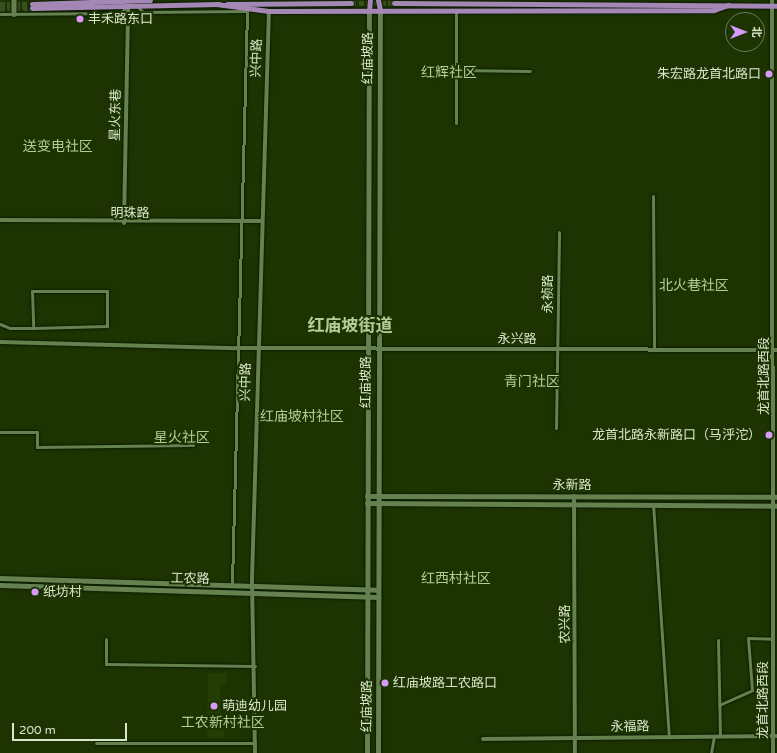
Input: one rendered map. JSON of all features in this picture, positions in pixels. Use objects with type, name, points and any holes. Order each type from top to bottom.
[{"type":"main road","points":[[14,0],[14,14]]},
{"type":"main road","points":[[150,0],[126,0],[32,6],[138,7],[216,4],[351,3]]},
{"type":"main road","points":[[369,11],[370,0]]},
{"type":"main road","points":[[378,0],[380,10]]},
{"type":"main road","points":[[394,3],[774,4]]},
{"type":"main road","points":[[216,4],[247,11],[532,9],[714,10],[728,5]]},
{"type":"main road","points":[[532,9],[551,4]]},
{"type":"main road","name":"红庙坡路","points":[[378,753],[377,348],[380,10]]},
{"type":"main road","name":"红庙坡路","points":[[367,753],[369,11]]},
{"type":"main road","name":"永新路","points":[[367,496],[775,497]]},
{"type":"main road","name":"永新路","points":[[367,503],[775,505]]},
{"type":"main road","name":"工农路","points":[[0,578],[378,590]]},
{"type":"main road","name":"工农路","points":[[0,585],[378,596]]},
{"type":"street","name":"龙首北路西段","points":[[773,753],[775,736],[773,639],[775,505],[774,4]]},
{"type":"street","points":[[0,14],[119,12],[128,7]]},
{"type":"street","name":"星火东巷","points":[[124,223],[128,7]]},
{"type":"street","points":[[138,7],[143,12],[247,11],[232,585]]},
{"type":"street","points":[[456,10],[456,123]]},
{"type":"street","name":"兴中路","points":[[255,753],[253,585],[257,348],[260,221],[269,11]]},
{"type":"street","points":[[456,70],[530,71]]},
{"type":"street","points":[[653,196],[654,349]]},
{"type":"street","name":"明珠路","points":[[0,220],[124,223],[260,221]]},
{"type":"street","name":"永祯路","points":[[556,428],[559,232]]},
{"type":"street","points":[[0,324],[10,328],[33,328],[107,326],[107,291],[32,291],[33,328]]},
{"type":"street","name":"永兴路","points":[[0,342],[237,348],[775,350]]},
{"type":"street","points":[[0,432],[37,432],[37,447],[193,445]]},
{"type":"street","name":"农兴路","points":[[574,496],[575,753]]},
{"type":"street","points":[[653,504],[669,737]]},
{"type":"street","points":[[719,705],[752,690],[748,638],[773,639]]},
{"type":"street","points":[[106,639],[106,664],[255,666]]},
{"type":"street","points":[[718,640],[720,736]]},
{"type":"street","points":[[711,753],[714,736]]},
{"type":"street","name":"永福路","points":[[483,739],[775,736]]},
{"type":"street","points":[[96,743],[255,743]]},
{"type":"shaded area","name":"萌迪幼儿园","points":[[208,673],[227,673],[227,684],[220,684],[220,727],[224,727],[224,738],[207,738]]},
{"type":"tunnel","points":[[351,3],[394,3]]},
{"type":"tunnel","points":[[0,4],[32,4]]},
{"type":"tunnel","points":[[0,9],[32,8]]},
{"type":"place","name":"丰禾路东口","points":[[80,19]]},
{"type":"place","name":"朱宏路龙首北路口","points":[[769,74]]},
{"type":"place","name":"龙首北路永新路口（马泘沱）","points":[[769,435]]},
{"type":"place","name":"纸坊村","points":[[35,592]]},
{"type":"place","name":"红庙坡路工农路口","points":[[385,683]]},
{"type":"place","name":"萌迪幼儿园","points":[[214,706]]},
{"type":"district","name":"红辉社区","points":[[449,73]]},
{"type":"district","name":"送变电社区","points":[[58,147]]},
{"type":"district","name":"北火巷社区","points":[[694,286]]},
{"type":"district","name":"红庙坡街道","points":[[350,326]]},
{"type":"district","name":"青门社区","points":[[532,382]]},
{"type":"district","name":"红庙坡村社区","points":[[302,417]]},
{"type":"district","name":"星火社区","points":[[182,438]]},
{"type":"district","name":"红西村社区","points":[[456,579]]},
{"type":"district","name":"工农新村社区","points":[[223,723]]}]
